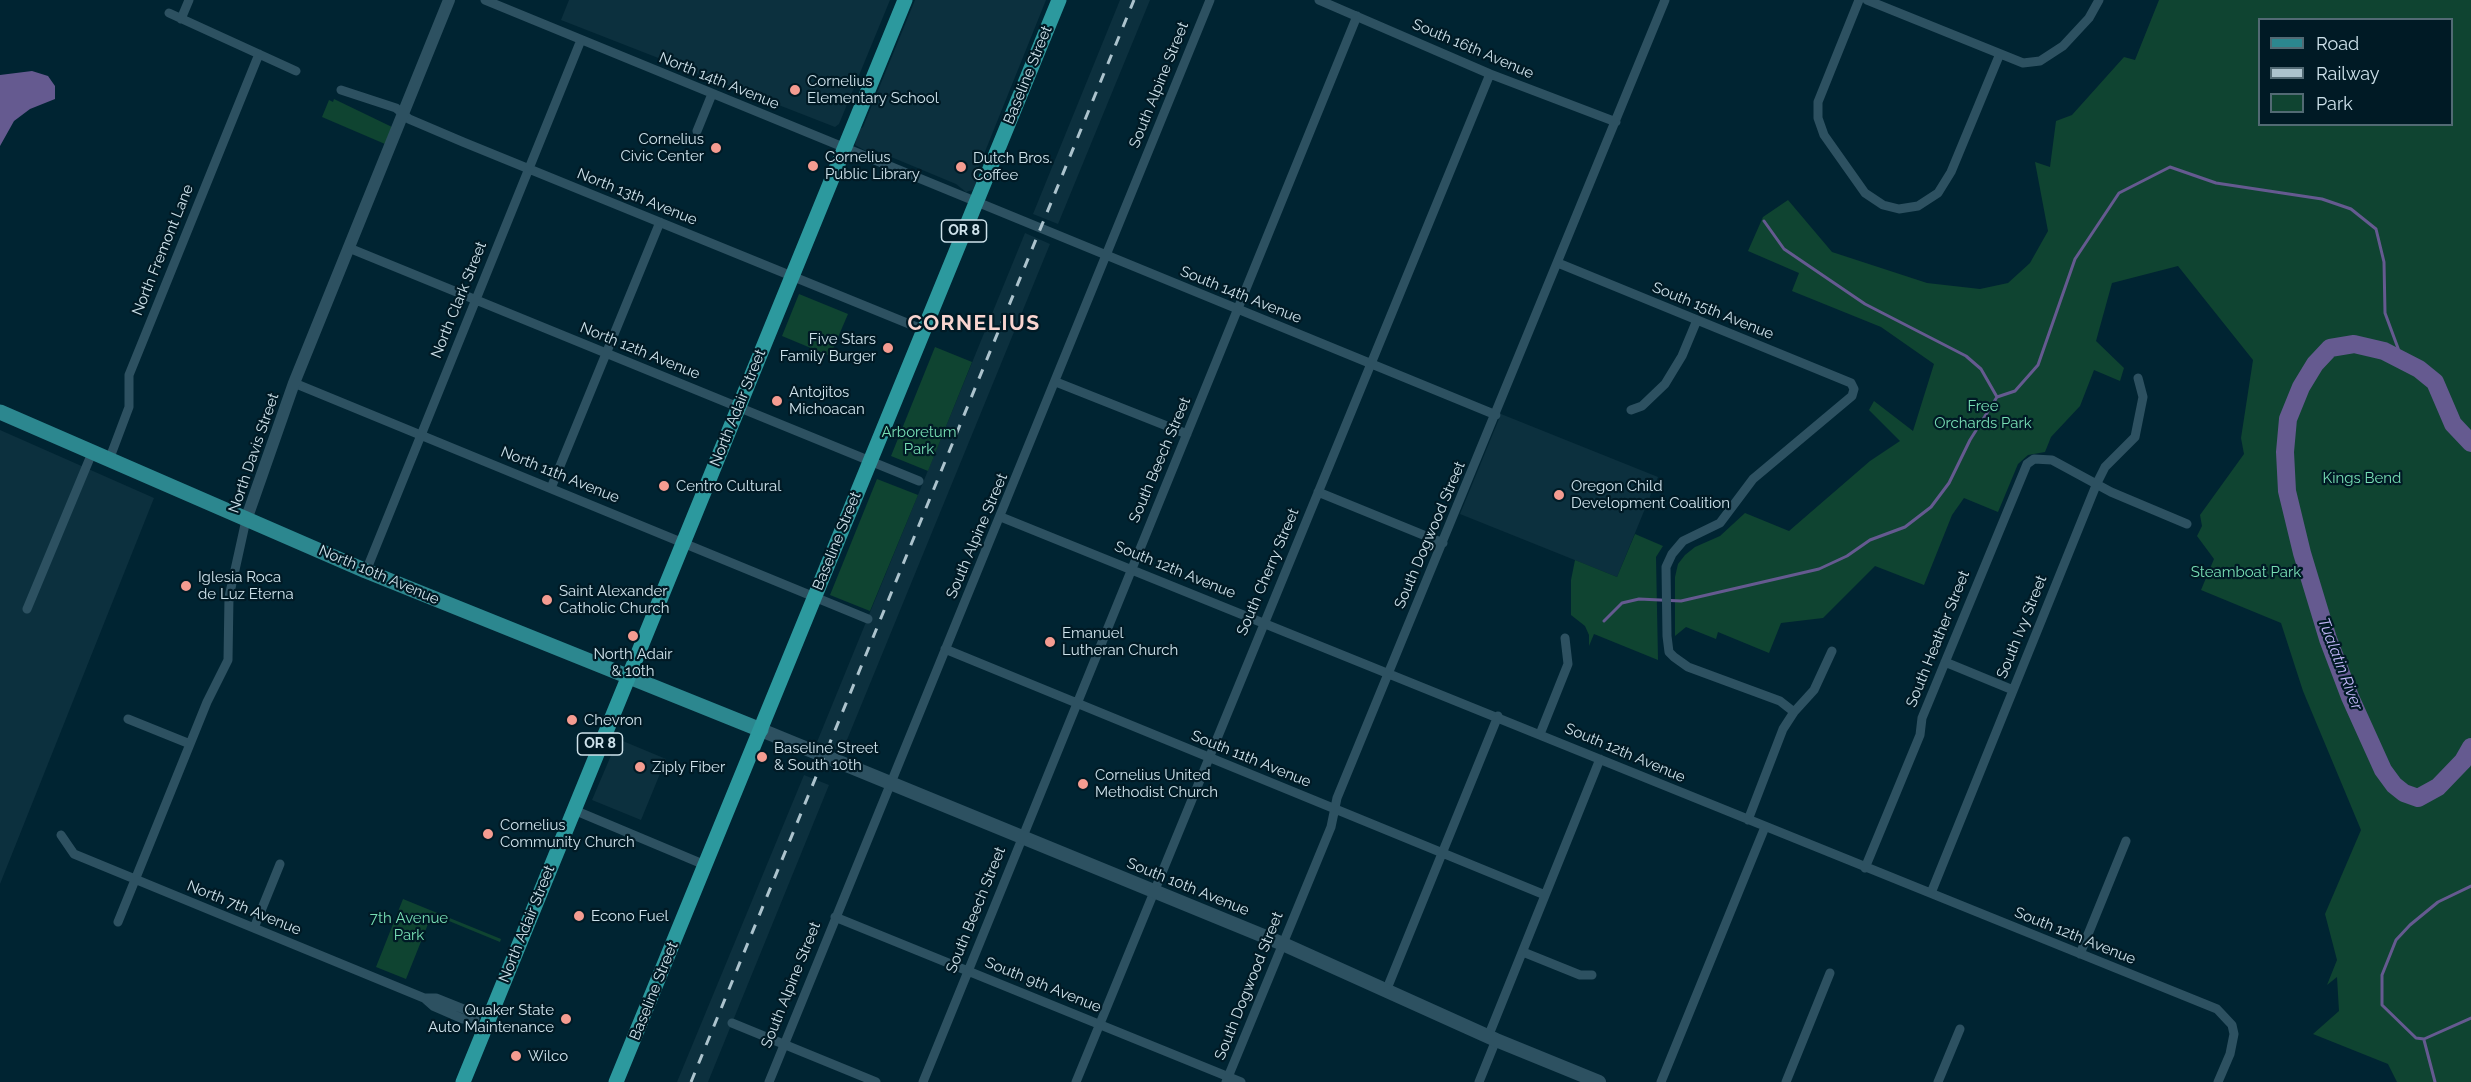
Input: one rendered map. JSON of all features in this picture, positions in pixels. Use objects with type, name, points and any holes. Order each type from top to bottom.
[{"type":"highway","name":"North Adair Street","points":[[463,1082],[480,1022],[574,810],[905,0]]},
{"type":"highway","name":"Baseline Street","points":[[616,1082],[1059,0]]},
{"type":"main road","name":"North 10th Avenue","points":[[0,412],[366,571],[761,730]]},
{"type":"main road","name":"South 10th Avenue","points":[[761,730],[1283,944],[1492,1039],[1599,1082]]},
{"type":"street","points":[[181,19],[189,0]]},
{"type":"street","name":"North Davis Street","points":[[118,922],[212,689],[228,660],[229,597],[246,520],[294,383],[449,0]]},
{"type":"street","name":"North 14th Avenue","points":[[485,0],[976,202]]},
{"type":"street","name":"South Alpine Street","points":[[769,1082],[1210,0]]},
{"type":"street","name":"South 16th Avenue","points":[[1319,0],[1490,74],[1616,122]]},
{"type":"street","name":"South Dogwood Street","points":[[1227,1079],[1330,827],[1334,809],[1389,673],[1665,0]]},
{"type":"street","points":[[1859,0],[1818,102],[1818,118],[1824,135],[1865,193],[1883,205],[1899,209],[1918,206],[1938,193],[1952,171],[1999,56]]},
{"type":"street","points":[[1867,0],[1999,56],[2023,63],[2036,61],[2063,46],[2089,18],[2098,0]]},
{"type":"street","points":[[169,14],[296,71]]},
{"type":"street","name":"South Beech Street","points":[[922,1082],[1357,16]]},
{"type":"street","name":"North Clark Street","points":[[366,571],[580,40]]},
{"type":"street","name":"North Fremont Lane","points":[[108,460],[129,407],[129,375],[259,54]]},
{"type":"street","name":"South Cherry Street","points":[[1076,1082],[1369,363],[1490,74]]},
{"type":"street","name":"North 13th Avenue","points":[[341,90],[396,108],[402,114],[528,169],[924,330]]},
{"type":"street","points":[[697,131],[712,94]]},
{"type":"street","name":"South 14th Avenue","points":[[976,202],[1496,415]]},
{"type":"street","points":[[551,488],[660,222]]},
{"type":"street","name":"North 12th Avenue","points":[[349,248],[919,481]]},
{"type":"street","name":"South 15th Avenue","points":[[1558,263],[1851,383],[1854,389],[1845,402],[1748,484],[1720,523],[1690,537],[1678,546],[1666,567],[1667,644],[1674,657],[1688,667],[1780,701],[1794,712]]},
{"type":"street","points":[[1631,410],[1642,406],[1665,384],[1682,356],[1697,320]]},
{"type":"street","name":"South Ivy Street","points":[[1931,893],[2097,483],[2105,467],[2135,437],[2143,397],[2138,378]]},
{"type":"street","points":[[1056,382],[1187,434]]},
{"type":"street","name":"North 11th Avenue","points":[[294,383],[814,597]]},
{"type":"street","points":[[27,609],[92,453]]},
{"type":"street","name":"South Heather Street","points":[[1865,868],[1920,735],[1922,718],[2023,470],[2034,459],[2052,460],[2097,483]]},
{"type":"street","points":[[2097,483],[2187,524]]},
{"type":"street","points":[[1318,492],[1443,543]]},
{"type":"street","name":"South 12th Avenue","points":[[1001,517],[1498,716],[1865,868],[2217,1009],[2232,1025],[2233,1044],[2218,1082]]},
{"type":"street","points":[[814,597],[868,619]]},
{"type":"street","points":[[1540,734],[1568,664],[1565,638]]},
{"type":"street","name":"South 11th Avenue","points":[[945,649],[1545,896]]},
{"type":"street","points":[[1748,820],[1784,729],[1794,712],[1814,690],[1832,651]]},
{"type":"street","points":[[1945,662],[2013,690]]},
{"type":"street","points":[[1386,991],[1498,716]]},
{"type":"street","points":[[128,719],[190,744]]},
{"type":"street","points":[[1479,1082],[1523,952],[1600,759]]},
{"type":"street","points":[[574,810],[705,865]]},
{"type":"street","points":[[1661,1082],[1765,827]]},
{"type":"street","name":"North 7th Avenue","points":[[61,835],[74,854],[424,998],[433,1006],[463,1019],[480,1022]]},
{"type":"street","points":[[2080,954],[2127,841]]},
{"type":"street","points":[[254,928],[280,864]]},
{"type":"street","name":"South 9th Avenue","points":[[835,917],[1099,1024],[1227,1079],[1241,1082]]},
{"type":"street","points":[[1523,952],[1581,975],[1592,975]]},
{"type":"street","points":[[1786,1082],[1830,973]]},
{"type":"street","points":[[732,1023],[876,1082]]},
{"type":"street","points":[[1938,1082],[1960,1029]]},
{"type":"shaded area","name":"Cornelius Elementary School","points":[[569,0],[890,0],[839,124],[835,127],[561,20]]},
{"type":"shaded area","points":[[915,0],[1046,0],[976,174],[977,180],[973,190],[966,192],[956,184],[872,149],[866,151],[855,145],[858,130],[863,127]]},
{"type":"shaded area","points":[[1120,0],[1150,0],[1058,224],[1033,214]]},
{"type":"shaded area","points":[[32,71],[48,76],[55,86],[55,99],[30,109],[14,121],[0,146],[0,75]]},
{"type":"shaded area","points":[[1025,233],[1050,244],[842,752],[817,742]]},
{"type":"shaded area","name":"Oregon Child Development Coalition","points":[[1501,414],[1658,477],[1617,577],[1460,514]]},
{"type":"shaded area","points":[[0,430],[154,498],[0,884]]},
{"type":"shaded area","points":[[618,739],[666,759],[641,820],[592,800]]},
{"type":"shaded area","points":[[804,775],[829,785],[708,1082],[677,1082]]},
{"type":"green space","points":[[2159,0],[2471,0],[2471,1082],[2397,1082],[2388,1064],[2313,1034],[2339,1011],[2337,977],[2327,985],[2337,960],[2325,914],[2361,830],[2303,691],[2281,623],[2201,590],[2214,559],[2197,536],[2202,526],[2200,515],[2244,454],[2241,438],[2253,360],[2178,266],[2112,283],[2096,341],[2124,368],[2120,381],[2094,370],[2080,406],[2051,437],[2045,452],[2028,455],[2018,464],[1998,512],[1964,498],[1952,515],[1924,585],[1875,566],[1823,618],[1781,623],[1769,653],[1718,632],[1716,639],[1686,627],[1675,636],[1675,577],[1678,564],[1685,555],[1695,547],[1720,536],[1745,513],[1789,531],[1870,461],[1900,441],[1869,410],[1874,401],[1913,431],[1934,364],[1881,327],[1792,291],[1799,273],[1748,251],[1763,217],[1788,200],[1832,252],[1927,283],[1980,289],[2008,283],[2030,263],[2048,231],[2035,162],[2050,167],[2056,121],[2072,115],[2124,57],[2135,60]]},
{"type":"green space","points":[[334,99],[392,127],[385,144],[322,117],[329,100],[333,102]]},
{"type":"green space","points":[[799,294],[848,314],[830,356],[782,336]]},
{"type":"green space","name":"Arboretum Park","points":[[935,347],[972,362],[928,471],[891,456]]},
{"type":"green space","points":[[877,479],[918,495],[870,611],[830,595]]},
{"type":"green space","points":[[1635,534],[1663,546],[1656,557],[1658,660],[1594,634],[1589,646],[1589,635],[1585,626],[1571,615],[1571,580],[1575,560],[1617,577]]},
{"type":"green space","name":"7th Avenue Park","points":[[403,899],[501,939],[500,942],[432,914],[406,979],[376,967]]},
{"type":"waterway","points":[[1604,621],[1622,603],[1639,599],[1681,601],[1819,569],[1847,556],[1870,540],[1905,527],[1931,507],[1949,483],[1970,440],[1997,397],[2015,391],[2038,365],[2075,259],[2119,193],[2170,167],[2216,183],[2322,199],[2351,209],[2376,229],[2384,262],[2385,313],[2402,359]]},
{"type":"waterway","points":[[1764,221],[1784,249],[1865,304],[1966,356],[1981,369],[1997,397]]},
{"type":"waterway","name":"Tualatin River","points":[[2471,443],[2453,424],[2435,382],[2419,369],[2384,351],[2354,344],[2330,348],[2315,364],[2301,387],[2288,419],[2285,452],[2287,491],[2302,553],[2328,639],[2350,697],[2383,770],[2394,785],[2404,793],[2418,798],[2438,787],[2463,761],[2471,747]]},
{"type":"waterway","points":[[2471,886],[2438,902],[2410,925],[2396,940],[2382,975],[2382,1005],[2416,1038],[2424,1039],[2471,1018]]},
{"type":"waterway","points":[[2424,1040],[2435,1082]]},
{"type":"railway","points":[[691,1082],[1134,0]]},
{"type":"place","name":"Cornelius Elementary School","points":[[795,90]]},
{"type":"place","name":"Cornelius Civic Center","points":[[716,148]]},
{"type":"place","name":"Cornelius Public Library","points":[[813,166]]},
{"type":"place","name":"Dutch Bros. Coffee","points":[[961,167]]},
{"type":"place","name":"Five Stars Family Burger","points":[[888,348]]},
{"type":"place","name":"Antojitos Michoacan","points":[[777,401]]},
{"type":"place","name":"Centro Cultural","points":[[664,486]]},
{"type":"place","name":"Oregon Child Development Coalition","points":[[1559,495]]},
{"type":"place","name":"Iglesia Roca de Luz Eterna","points":[[186,586]]},
{"type":"place","name":"Saint Alexander Catholic Church","points":[[547,600]]},
{"type":"place","name":"North Adair & 10th","points":[[633,636]]},
{"type":"place","name":"Emanuel Lutheran Church","points":[[1050,642]]},
{"type":"place","name":"Chevron","points":[[572,720]]},
{"type":"place","name":"Baseline Street & South 10th","points":[[762,757]]},
{"type":"place","name":"Ziply Fiber","points":[[640,767]]},
{"type":"place","name":"Cornelius United Methodist Church","points":[[1083,784]]},
{"type":"place","name":"Cornelius Community Church","points":[[488,834]]},
{"type":"place","name":"Econo Fuel","points":[[579,916]]},
{"type":"place","name":"Quaker State Auto Maintenance","points":[[566,1019]]},
{"type":"place","name":"Wilco","points":[[516,1056]]},
{"type":"district","name":"CORNELIUS","points":[[974,324]]},
{"type":"park label","name":"Free Orchards Park","points":[[1983,414]]},
{"type":"park label","name":"Kings Bend","points":[[2362,478]]},
{"type":"park label","name":"Steamboat Park","points":[[2246,572]]}]
